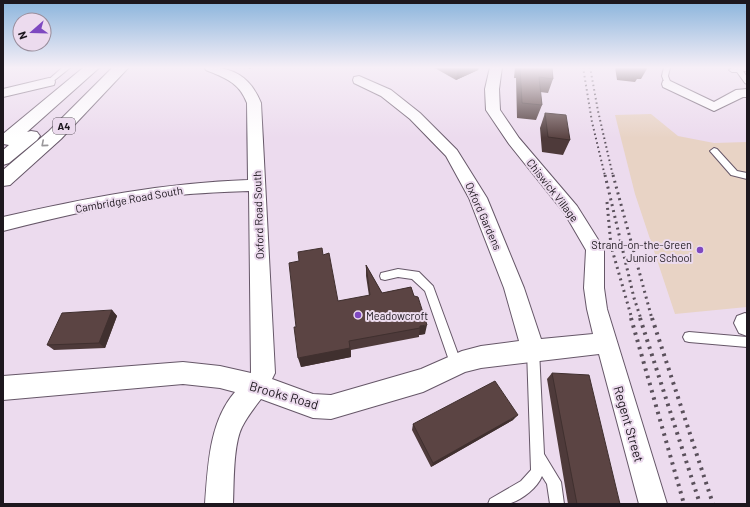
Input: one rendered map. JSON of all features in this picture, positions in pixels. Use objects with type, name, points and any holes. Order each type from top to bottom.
[{"type":"highway","points":[[3,133],[58,91]]},
{"type":"highway","points":[[3,144],[65,91]]},
{"type":"highway","points":[[3,159],[83,91]]},
{"type":"highway","name":"A4","points":[[3,180],[54,135],[98,91]]},
{"type":"street","points":[[3,93],[13,91]]},
{"type":"street","name":"Oxford Road South","points":[[249,91],[254,103],[263,373],[257,386]]},
{"type":"street","name":"Oxford Gardens","points":[[381,91],[415,116],[452,153],[478,198],[514,288],[533,350]]},
{"type":"street","name":"Chiswick Village","points":[[492,91],[493,110],[514,141],[571,210],[595,249],[594,288],[597,309],[606,343]]},
{"type":"street","points":[[679,91],[710,110],[741,93],[747,94]]},
{"type":"street","name":"Cambridge Road South","points":[[3,224],[130,197],[195,188],[256,185]]},
{"type":"street","name":"Brooks Road","points":[[3,388],[183,373],[220,377],[257,386],[313,406],[332,406],[423,380],[456,364],[481,357],[606,343]]},
{"type":"street","name":"Regent Street","points":[[606,343],[652,504]]},
{"type":"street","points":[[219,504],[221,464],[229,425],[242,403],[257,386]]},
{"type":"lane","points":[[714,152],[734,173],[747,176]]},
{"type":"lane","points":[[385,276],[398,273],[415,275],[429,290],[456,364]]},
{"type":"lane","points":[[689,337],[747,328]]},
{"type":"lane","points":[[495,504],[530,483],[536,477],[538,470],[533,350]]},
{"type":"lane","points":[[538,456],[554,482],[557,504]]},
{"type":"shaded area","name":"Strand-on-the-Green Junior School","points":[[651,114],[678,136],[714,143],[747,142],[747,307],[675,314],[635,194],[615,115]]},
{"type":"building","points":[[521,91],[540,91],[542,105],[522,103]]},
{"type":"building","points":[[545,113],[566,115],[570,140],[548,137]]},
{"type":"building","name":"Meadowcroft","points":[[322,248],[323,255],[329,253],[338,301],[370,295],[366,265],[382,293],[411,287],[414,296],[418,297],[427,325],[420,326],[420,328],[349,341],[350,348],[298,358],[289,263],[299,261],[298,252]]},
{"type":"building","points":[[112,310],[99,343],[47,345],[62,313]]},
{"type":"building","points":[[552,373],[589,375],[620,504],[577,504]]},
{"type":"building","points":[[495,381],[518,415],[433,463],[413,424]]},
{"type":"railway","points":[[587,91],[592,122],[605,176]]},
{"type":"railway","points":[[594,91],[613,176]]},
{"type":"railway","points":[[605,175],[634,298],[641,319]]},
{"type":"railway","points":[[613,175],[652,319]]},
{"type":"railway","points":[[607,202],[611,246],[632,319]]},
{"type":"railway","points":[[631,318],[684,504]]},
{"type":"railway","points":[[640,318],[700,504]]},
{"type":"railway","points":[[652,318],[713,504]]},
{"type":"place","name":"Strand-on-the-Green Junior School","points":[[700,250]]},
{"type":"place","name":"Meadowcroft","points":[[358,315]]}]
